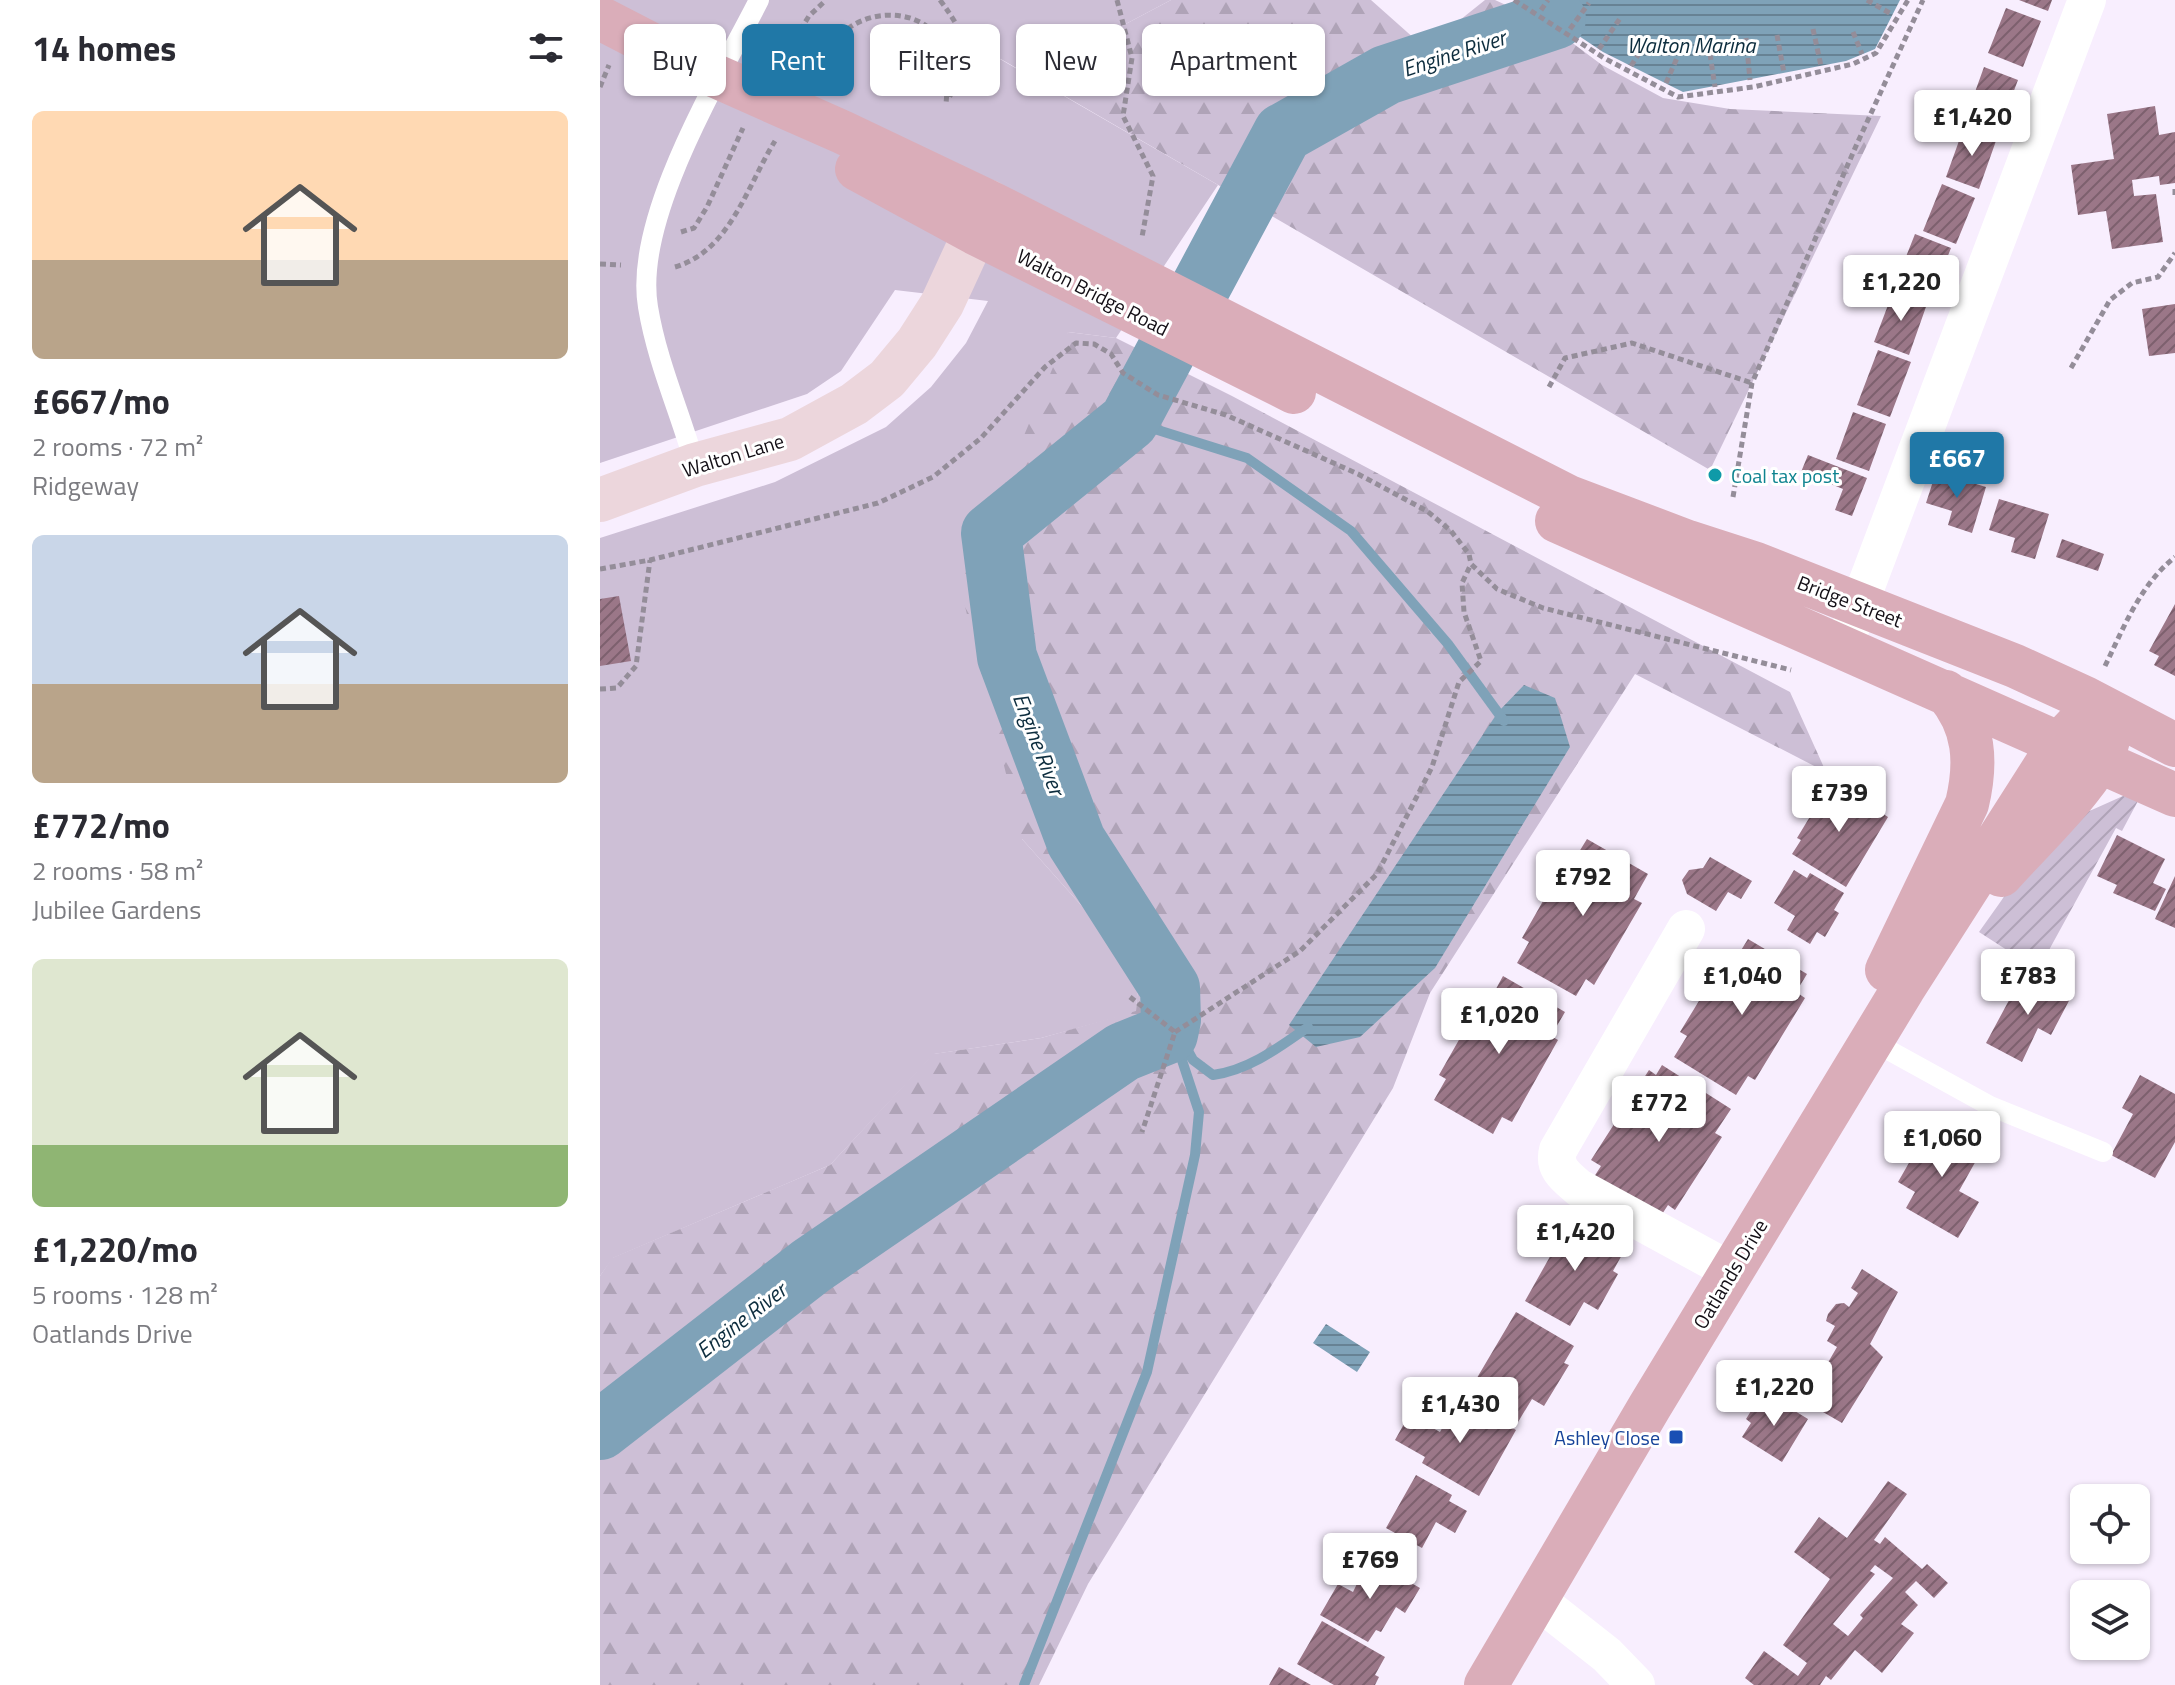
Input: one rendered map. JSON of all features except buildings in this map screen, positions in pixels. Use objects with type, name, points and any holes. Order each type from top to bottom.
[{"type":"main road","name":"Walton Bridge Road","points":[[600,18],[693,66],[735,104],[836,144],[982,217],[1092,253],[1512,485]]},
{"type":"main road","name":"Walton Bridge Road","points":[[982,217],[1054,273],[1512,485]]},
{"type":"main road","name":"Bridge Street","points":[[1512,485],[1607,512],[1860,604],[2101,701],[2175,745]]},
{"type":"main road","name":"Bridge Street","points":[[1512,485],[1844,646],[2175,795]]},
{"type":"main road","points":[[1850,1078],[1871,1003],[1967,804],[1974,759],[1971,738],[1964,718],[1946,692]]},
{"type":"main road","name":"Oatlands Drive","points":[[1486,1685],[1731,1271],[1903,989],[2060,743],[2101,701]]},
{"type":"main road","points":[[2099,761],[2110,737],[2101,701]]},
{"type":"main road","name":"Oatlands Drive","points":[[1903,989],[2079,788],[2099,761]]},
{"type":"street","points":[[1844,646],[2087,0]]},
{"type":"street","name":"Walton Lane","points":[[600,500],[695,465],[790,439],[854,404],[887,379],[917,343],[942,304],[982,217]]},
{"type":"street","points":[[1686,929],[1558,1150],[1557,1166],[1579,1188],[1731,1271]]},
{"type":"street","points":[[1536,1599],[1607,1655],[1636,1685]]},
{"type":"lane","points":[[695,465],[664,374],[648,304],[647,267],[652,235],[680,157],[759,0]]},
{"type":"lane","points":[[1872,1041],[1990,1106],[2103,1152]]},
{"type":"path","points":[[940,0],[966,41],[962,71],[946,105]]},
{"type":"path","points":[[1117,0],[1132,58],[1123,116],[1153,176],[1140,246]]},
{"type":"path","points":[[1514,0],[1604,58],[1678,97],[1753,87],[1853,64],[1876,53],[1908,0]]},
{"type":"path","points":[[1541,10],[1548,0]]},
{"type":"path","points":[[1867,0],[1893,15]]},
{"type":"path","points":[[1733,497],[1752,383],[1923,0]]},
{"type":"path","points":[[1570,29],[1589,3]]},
{"type":"path","points":[[1599,49],[1621,17]]},
{"type":"path","points":[[1813,29],[1821,66]]},
{"type":"path","points":[[1853,32],[1862,54]]},
{"type":"path","points":[[1777,35],[1784,73]]},
{"type":"path","points":[[1631,66],[1649,38]]},
{"type":"path","points":[[1746,38],[1750,80]]},
{"type":"path","points":[[1666,83],[1681,49]]},
{"type":"path","points":[[1710,54],[1715,87]]},
{"type":"path","points":[[2175,189],[2175,196]]},
{"type":"path","points":[[2071,368],[2110,300],[2132,283],[2158,277],[2175,253]]},
{"type":"path","points":[[600,569],[650,560],[878,503],[933,477],[981,438],[1045,367],[1076,343],[1084,331]]},
{"type":"path","points":[[1076,343],[1094,344],[1111,354],[1123,373],[1158,395],[1226,415],[1358,474],[1427,511],[1460,543],[1469,554],[1471,564],[1497,589],[1543,608],[1801,672]]},
{"type":"path","points":[[1549,387],[1565,358],[1632,343],[1752,383]]},
{"type":"path","points":[[2101,701],[2133,608],[2159,571],[2175,557]]},
{"type":"path","points":[[600,689],[617,688],[636,666],[650,560]]},
{"type":"path","points":[[1130,997],[1167,1028],[1175,1032],[1182,1029],[1300,951],[1377,874],[1432,767],[1459,682],[1481,661],[1464,612],[1462,583],[1471,564]]},
{"type":"path","points":[[1142,1132],[1175,1032]]},
{"type":"green space","points":[[600,0],[1171,0],[1126,24],[1016,24],[1016,55],[1000,59],[1016,68],[1016,96],[1064,96],[1218,185],[1116,338],[1068,332],[1022,839],[1139,970],[1136,1012],[1041,1038],[934,1054],[830,1165],[613,1258],[600,1276],[600,538],[775,482],[886,427],[931,387],[966,343],[988,301],[895,290],[841,371],[807,394],[600,463]]},
{"type":"green space","points":[[1171,0],[1371,0],[1425,48],[1485,0],[1495,0],[1547,24],[1602,65],[1663,98],[1730,109],[1881,116],[1710,470],[1065,96],[1126,96],[1126,24]]},
{"type":"green space","points":[[1016,54],[1016,68],[1000,59]]},
{"type":"green space","points":[[1068,332],[1116,338],[1232,396],[1790,692],[1826,772],[1635,674],[1430,993],[1393,1088],[1088,1584],[1039,1685],[600,1685],[600,1276],[612,1258],[830,1165],[933,1054],[1041,1038],[1136,1011],[1139,970],[1022,839],[960,586]]},
{"type":"green space","points":[[2123,796],[2139,799],[2122,831],[2116,828],[2038,970],[1979,932],[2011,887],[2085,813]]},
{"type":"water","name":"Walton Marina","points":[[1525,0],[1900,0],[1875,49],[1846,61],[1683,92],[1603,52]]},
{"type":"water","points":[[1524,685],[1555,698],[1570,747],[1435,968],[1360,1037],[1316,1047],[1289,1025],[1498,712]]},
{"type":"water","points":[[1326,1324],[1370,1352],[1357,1372],[1313,1343]]},
{"type":"waterway","name":"Engine River","points":[[600,1430],[811,1266],[1123,1052],[1168,1034],[1170,988],[1076,841],[1007,657],[991,533],[1129,421],[1283,133],[1386,75],[1556,19]]},
{"type":"waterway","points":[[1129,421],[1247,458],[1351,531],[1448,644],[1504,721]]},
{"type":"waterway","points":[[1171,1020],[1193,1060],[1213,1075],[1251,1063],[1308,1027]]},
{"type":"waterway","points":[[1024,1685],[1147,1372],[1195,1155],[1199,1112],[1175,1039],[1168,1034]]},
{"type":"place","name":"Coal tax post","points":[[1715,475]]},
{"type":"place","name":"Ashley Close","points":[[1676,1437]]}]
